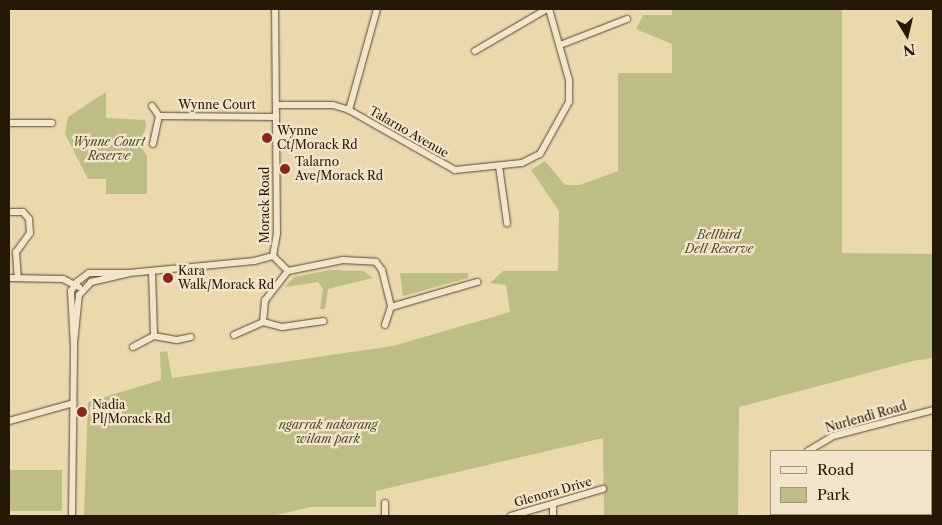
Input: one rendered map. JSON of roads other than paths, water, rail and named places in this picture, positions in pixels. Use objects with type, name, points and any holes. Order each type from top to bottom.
[{"type":"street","name":"Morack Road","points":[[82,289],[91,282],[129,273],[254,261],[273,256],[277,233],[275,9]]},
{"type":"street","name":"Talarno Avenue","points":[[349,110],[377,9]]},
{"type":"street","name":"Talarno Avenue","points":[[276,105],[333,105],[349,110],[455,170],[522,164],[540,154],[569,102],[569,80],[548,9]]},
{"type":"street","points":[[475,51],[548,9]]},
{"type":"street","points":[[560,45],[627,19]]},
{"type":"street","points":[[152,106],[159,116],[153,144]]},
{"type":"street","name":"Wynne Court","points":[[159,116],[276,117]]},
{"type":"street","points":[[9,122],[52,123]]},
{"type":"street","points":[[499,166],[507,223]]},
{"type":"street","points":[[9,212],[23,212],[29,219],[30,233],[16,252],[18,278]]},
{"type":"street","points":[[273,256],[288,271]]},
{"type":"street","points":[[263,322],[266,300],[288,271],[343,260],[376,262],[382,270],[391,307],[385,325]]},
{"type":"street","points":[[152,270],[154,336]]},
{"type":"street","name":"Morack Road","points":[[75,284],[89,273],[129,273]]},
{"type":"street","points":[[9,278],[63,279],[82,289],[74,343]]},
{"type":"street","points":[[391,307],[477,282]]},
{"type":"street","points":[[72,516],[74,343],[70,304],[75,284]]},
{"type":"street","points":[[234,335],[263,322],[282,327],[324,321]]},
{"type":"street","points":[[134,347],[154,336],[177,340],[191,337]]},
{"type":"street","points":[[9,421],[74,403]]},
{"type":"street","name":"Nurlendi Road","points":[[810,450],[833,436],[933,410]]},
{"type":"street","name":"Glenora Drive","points":[[510,516],[603,490]]},
{"type":"street","points":[[385,503],[385,516]]},
{"type":"street","points":[[553,504],[553,516]]},
{"type":"place","name":"Wynne Ct/Morack Rd","points":[[267,138]]},
{"type":"place","name":"Talarno Ave/Morack Rd","points":[[285,169]]},
{"type":"place","name":"Kara Walk/Morack Rd","points":[[168,278]]},
{"type":"place","name":"Nadia Pl/Morack Rd","points":[[82,412]]},
{"type":"park label","name":"Wynne Court Reserve","points":[[109,149]]},
{"type":"park label","name":"Bellbird Dell Reserve","points":[[719,242]]},
{"type":"park label","name":"ngarrak nakorang wilam park","points":[[328,432]]}]
